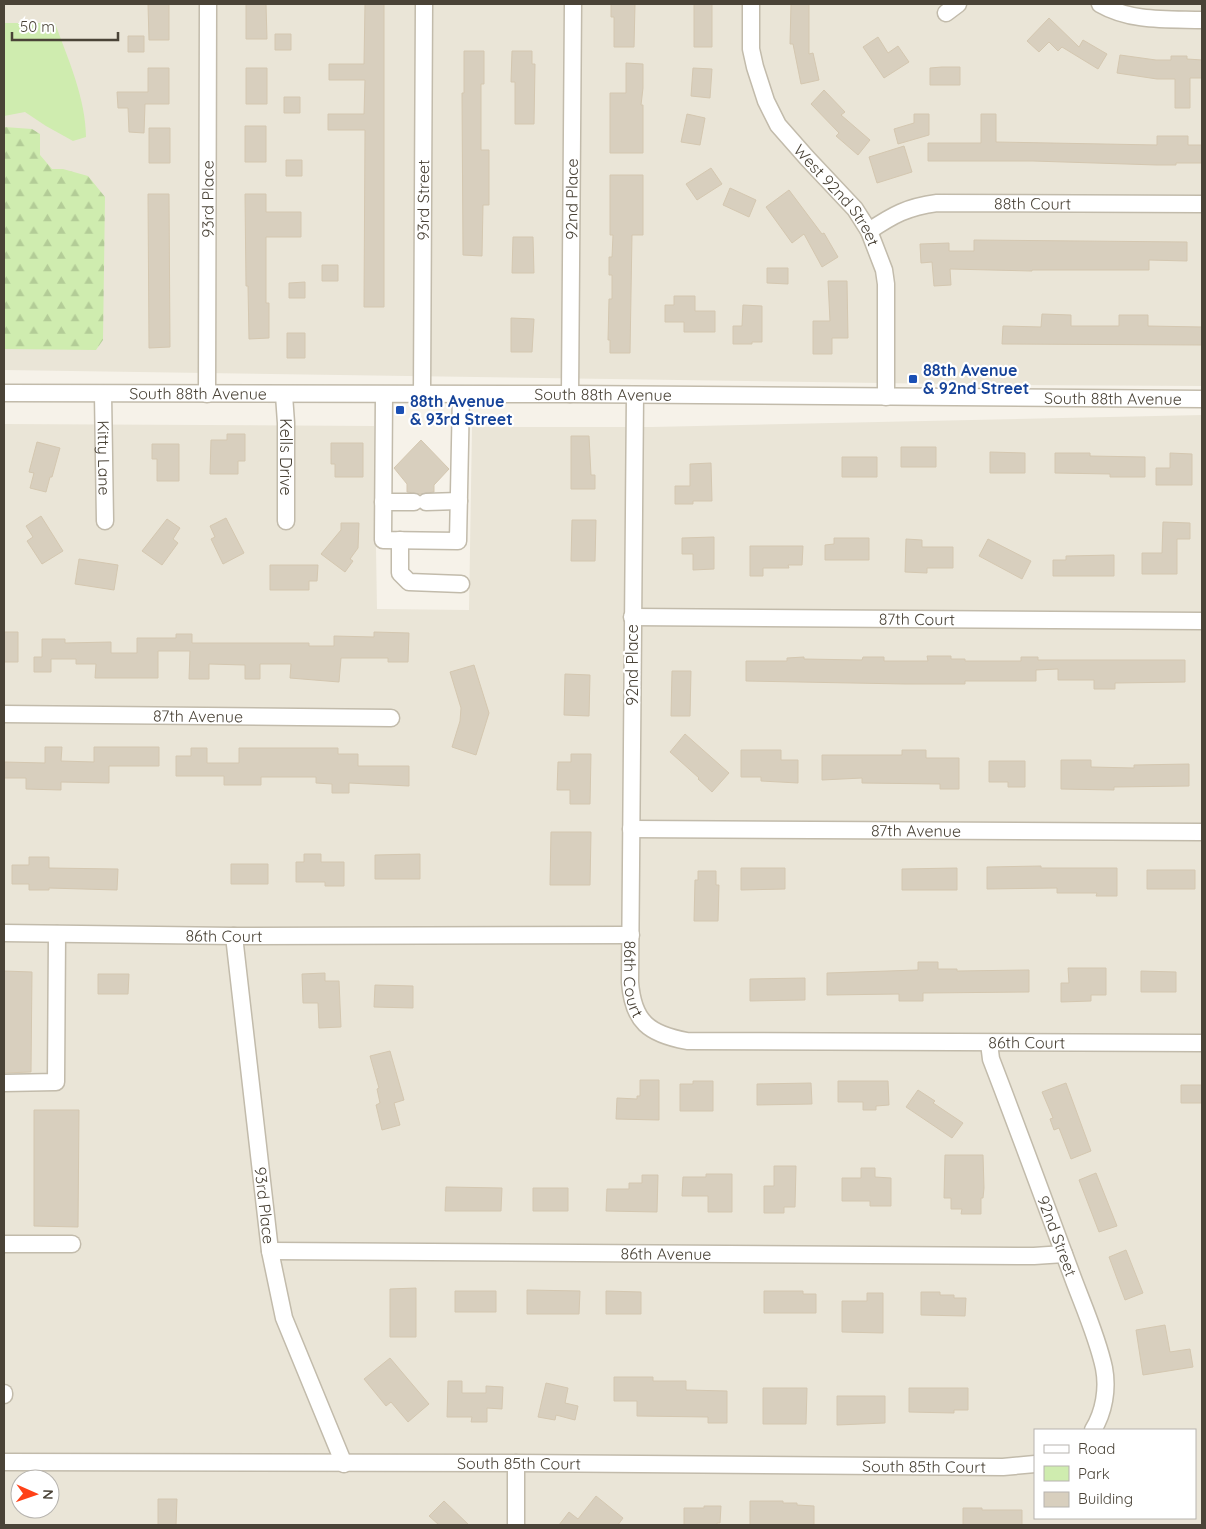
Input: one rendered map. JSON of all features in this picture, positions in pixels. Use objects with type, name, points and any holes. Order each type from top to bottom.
[{"type":"street","name":"93rd Place","points":[[207,394],[208,4]]},
{"type":"street","name":"93rd Street","points":[[422,395],[424,4]]},
{"type":"street","name":"92nd Place","points":[[570,394],[573,4]]},
{"type":"street","name":"West 92nd Street","points":[[751,4],[751,49],[755,67],[770,109],[778,125],[855,208],[868,231],[884,270],[886,284],[886,397]]},
{"type":"street","points":[[1100,4],[1124,14],[1139,17],[1202,20]]},
{"type":"street","name":"88th Court","points":[[868,231],[895,214],[923,205],[937,203],[1202,204]]},
{"type":"street","name":"South 88th Avenue","points":[[4,393],[284,395],[570,394],[1202,399]]},
{"type":"street","name":"Kitty Lane","points":[[103,394],[104,521]]},
{"type":"street","name":"Kells Drive","points":[[284,395],[286,423],[286,521]]},
{"type":"street","points":[[384,395],[383,540],[458,541],[461,395]]},
{"type":"street","name":"92nd Place","points":[[631,935],[635,395]]},
{"type":"street","points":[[383,502],[459,502]]},
{"type":"street","points":[[400,540],[400,573],[409,582],[461,584]]},
{"type":"street","name":"87th Court","points":[[632,617],[1202,621]]},
{"type":"street","name":"87th Avenue","points":[[4,714],[391,718]]},
{"type":"street","name":"87th Avenue","points":[[631,829],[1202,832]]},
{"type":"street","name":"86th Court","points":[[4,933],[234,936],[631,935],[631,996],[636,1010],[641,1020],[650,1028],[670,1038],[687,1041],[1202,1043]]},
{"type":"street","points":[[4,1083],[56,1082],[57,934]]},
{"type":"street","name":"93rd Place","points":[[234,936],[270,1251],[284,1318],[344,1464]]},
{"type":"street","name":"92nd Street","points":[[989,1042],[991,1059],[1099,1349],[1104,1368],[1105,1391],[1103,1408],[1094,1429]]},
{"type":"street","points":[[4,1244],[72,1244]]},
{"type":"street","name":"86th Avenue","points":[[270,1251],[1024,1256],[1064,1254]]},
{"type":"street","name":"South 85th Court","points":[[4,1462],[516,1463],[1003,1468],[1034,1464]]},
{"type":"street","points":[[516,1463],[516,1525]]},
{"type":"shaded area","points":[[4,4],[1202,4],[1202,386],[4,370]]},
{"type":"shaded area","points":[[1202,415],[1202,1525],[4,1525],[4,424],[374,426],[377,609],[469,610],[472,427],[652,427]]},
{"type":"green space","points":[[4,23],[55,23],[80,94],[86,137],[73,141],[25,112],[4,116]]},
{"type":"green space","points":[[4,127],[32,129],[40,134],[40,155],[52,169],[63,169],[88,176],[105,197],[103,340],[96,350],[4,349]]},
{"type":"building","points":[[148,4],[169,4],[169,40],[149,40]]},
{"type":"building","points":[[246,4],[266,4],[267,39],[246,39]]},
{"type":"building","points":[[365,4],[384,4],[384,307],[364,307],[365,130],[328,130],[328,114],[364,114],[365,80],[329,80],[329,64],[364,64]]},
{"type":"building","points":[[611,4],[635,4],[634,47],[614,47],[614,17],[611,17]]},
{"type":"building","points":[[694,4],[712,4],[712,47],[694,47]]},
{"type":"building","points":[[791,4],[809,4],[809,54],[813,53],[819,80],[801,84],[793,44],[790,44]]},
{"type":"building","points":[[1049,18],[1079,47],[1083,40],[1107,54],[1098,69],[1062,47],[1058,51],[1049,42],[1039,52],[1027,41]]},
{"type":"building","points":[[275,34],[291,34],[291,50],[275,50]]},
{"type":"building","points":[[128,36],[144,36],[144,52],[128,52]]},
{"type":"building","points":[[878,37],[888,53],[898,46],[909,62],[884,78],[863,47]]},
{"type":"building","points":[[464,51],[484,51],[484,84],[481,84],[481,150],[489,150],[489,205],[483,205],[482,256],[463,255],[462,93],[464,93]]},
{"type":"building","points":[[512,51],[532,51],[532,64],[535,64],[534,124],[515,124],[515,82],[511,82]]},
{"type":"building","points":[[1120,55],[1156,60],[1171,60],[1171,56],[1187,56],[1187,59],[1202,60],[1202,78],[1190,78],[1190,108],[1175,108],[1175,79],[1157,79],[1117,73]]},
{"type":"building","points":[[626,63],[643,64],[641,105],[643,105],[643,153],[610,153],[610,93],[626,93]]},
{"type":"building","points":[[960,67],[960,85],[930,85],[930,68]]},
{"type":"building","points":[[148,68],[169,68],[169,104],[145,104],[144,133],[129,132],[128,108],[118,108],[117,92],[148,92]]},
{"type":"building","points":[[246,68],[267,68],[267,104],[246,104]]},
{"type":"building","points":[[693,68],[712,69],[710,98],[691,96]]},
{"type":"building","points":[[824,90],[845,112],[841,115],[870,140],[858,155],[836,136],[839,133],[811,104]]},
{"type":"building","points":[[284,97],[300,97],[300,113],[284,113]]},
{"type":"building","points":[[687,114],[705,118],[700,145],[681,142]]},
{"type":"building","points":[[914,114],[929,114],[929,135],[898,144],[894,129],[914,123]]},
{"type":"building","points":[[981,114],[996,114],[996,142],[1157,145],[1157,136],[1188,136],[1188,145],[1202,145],[1202,163],[1157,165],[1033,161],[928,161],[928,143],[981,143]]},
{"type":"building","points":[[245,126],[266,126],[266,162],[245,162]]},
{"type":"building","points":[[149,128],[170,128],[170,163],[149,163]]},
{"type":"building","points":[[904,146],[912,172],[877,183],[869,157]]},
{"type":"building","points":[[286,160],[302,160],[302,176],[286,176]]},
{"type":"building","points":[[711,168],[722,184],[697,200],[686,184]]},
{"type":"building","points":[[610,175],[643,175],[643,235],[632,235],[630,353],[610,353],[610,340],[608,340],[609,299],[612,299],[612,275],[609,275],[609,257],[612,257],[613,235],[610,235]]},
{"type":"building","points":[[730,188],[756,200],[749,217],[723,205]]},
{"type":"building","points":[[789,190],[822,234],[824,233],[838,257],[822,267],[804,234],[792,243],[766,207]]},
{"type":"building","points":[[148,194],[169,194],[170,347],[149,348]]},
{"type":"building","points":[[245,194],[266,194],[266,212],[301,212],[301,237],[266,237],[266,303],[269,303],[269,338],[249,339],[248,286],[246,286]]},
{"type":"building","points":[[513,237],[533,237],[534,273],[512,273]]},
{"type":"building","points":[[974,240],[1187,242],[1187,261],[1149,260],[1149,270],[1032,271],[950,269],[951,285],[934,286],[932,262],[921,263],[920,244],[949,243],[949,251],[974,251]]},
{"type":"building","points":[[322,265],[338,265],[338,281],[322,281]]},
{"type":"building","points":[[767,268],[788,268],[788,284],[767,283]]},
{"type":"building","points":[[828,281],[847,281],[848,338],[832,338],[832,354],[813,354],[813,321],[830,321]]},
{"type":"building","points":[[305,282],[305,298],[289,298],[289,283]]},
{"type":"building","points":[[674,296],[695,296],[695,311],[715,311],[715,332],[684,332],[684,322],[665,322],[665,305],[674,305]]},
{"type":"building","points":[[743,305],[762,306],[762,342],[733,344],[733,326],[742,326]]},
{"type":"building","points":[[1042,314],[1071,315],[1071,326],[1119,326],[1119,315],[1148,315],[1148,326],[1202,327],[1202,345],[1002,344],[1003,326],[1041,327]]},
{"type":"building","points":[[511,318],[534,319],[532,352],[511,352]]},
{"type":"building","points":[[287,333],[305,333],[305,358],[287,358]]},
{"type":"building","points":[[227,434],[245,434],[245,461],[238,461],[238,474],[210,474],[211,440],[227,440]]},
{"type":"building","points":[[571,436],[589,436],[591,475],[595,475],[595,489],[571,489]]},
{"type":"building","points":[[421,440],[449,469],[434,485],[434,492],[420,494],[407,492],[407,484],[394,468]]},
{"type":"building","points":[[37,442],[60,448],[46,492],[30,488],[34,473],[29,472]]},
{"type":"building","points":[[331,443],[363,443],[363,477],[335,477],[335,464],[331,464]]},
{"type":"building","points":[[152,444],[179,444],[179,481],[157,481],[157,459],[152,459]]},
{"type":"building","points":[[901,447],[936,447],[936,467],[901,467]]},
{"type":"building","points":[[990,452],[1025,453],[1025,473],[990,473]]},
{"type":"building","points":[[1055,453],[1090,453],[1090,456],[1145,457],[1145,477],[1110,477],[1110,474],[1055,473]]},
{"type":"building","points":[[1170,453],[1192,454],[1192,485],[1156,485],[1156,468],[1170,468]]},
{"type":"building","points":[[842,457],[877,457],[877,477],[842,477]]},
{"type":"building","points":[[711,463],[712,501],[693,501],[693,504],[675,504],[675,486],[690,486],[690,464]]},
{"type":"building","points":[[41,516],[63,551],[42,564],[27,541],[33,537],[26,526]]},
{"type":"building","points":[[226,518],[244,553],[223,564],[211,539],[215,537],[210,526]]},
{"type":"building","points":[[167,519],[180,528],[173,539],[178,543],[162,565],[142,551]]},
{"type":"building","points":[[572,520],[596,520],[595,561],[571,561]]},
{"type":"building","points":[[1163,522],[1190,523],[1190,539],[1177,539],[1177,574],[1142,574],[1142,553],[1162,553]]},
{"type":"building","points":[[341,523],[359,523],[358,548],[350,559],[353,561],[345,572],[321,554],[341,530]]},
{"type":"building","points":[[714,537],[714,569],[693,570],[693,554],[682,554],[682,538]]},
{"type":"building","points":[[834,538],[869,538],[869,560],[825,560],[825,545],[834,544]]},
{"type":"building","points":[[906,539],[922,540],[922,547],[953,547],[953,568],[927,568],[927,573],[905,572]]},
{"type":"building","points":[[988,539],[1031,561],[1022,579],[979,556]]},
{"type":"building","points":[[750,546],[803,546],[802,565],[788,565],[789,568],[763,568],[763,576],[750,576]]},
{"type":"building","points":[[1114,555],[1114,576],[1053,576],[1053,560],[1066,560],[1066,556]]},
{"type":"building","points":[[79,559],[118,565],[114,590],[75,584]]},
{"type":"building","points":[[270,565],[318,565],[317,581],[309,581],[309,590],[270,590]]},
{"type":"building","points":[[4,632],[18,632],[18,662],[4,662]]},
{"type":"building","points":[[374,632],[409,633],[408,662],[388,662],[388,658],[341,658],[339,682],[290,678],[291,664],[260,664],[260,679],[245,679],[245,665],[209,664],[209,679],[189,679],[190,651],[158,651],[158,678],[95,678],[96,664],[76,664],[76,659],[51,659],[51,672],[34,672],[34,657],[42,657],[42,639],[65,639],[65,643],[111,642],[111,653],[137,653],[137,638],[176,638],[176,634],[192,634],[192,643],[309,643],[309,646],[334,646],[334,636],[374,637]]},
{"type":"building","points":[[927,656],[951,656],[951,659],[965,659],[965,661],[1021,661],[1021,657],[1038,657],[1038,660],[1185,660],[1185,682],[1115,683],[1115,689],[1094,689],[1094,680],[1058,680],[1058,669],[1036,670],[1036,681],[965,681],[965,684],[746,681],[746,661],[787,661],[787,658],[804,657],[804,659],[862,660],[863,657],[884,657],[884,661],[928,661]]},
{"type":"building","points":[[474,665],[489,713],[476,755],[452,747],[460,721],[461,708],[450,672]]},
{"type":"building","points":[[672,671],[691,671],[690,716],[671,716]]},
{"type":"building","points":[[565,674],[590,675],[589,716],[564,715]]},
{"type":"building","points":[[685,734],[729,773],[712,792],[670,752]]},
{"type":"building","points":[[45,747],[62,747],[61,761],[94,762],[94,747],[159,747],[159,766],[109,766],[109,783],[61,782],[61,790],[26,789],[26,778],[4,778],[4,762],[45,763]]},
{"type":"building","points":[[191,748],[207,748],[207,763],[239,763],[239,748],[338,748],[338,754],[358,754],[358,766],[409,766],[409,786],[349,783],[349,793],[332,793],[332,784],[316,783],[316,777],[261,777],[261,785],[224,785],[224,776],[176,776],[176,756],[191,756]]},
{"type":"building","points":[[741,750],[781,750],[781,760],[798,760],[798,783],[761,781],[761,777],[741,777]]},
{"type":"building","points":[[902,750],[926,750],[926,758],[959,758],[959,789],[940,789],[940,784],[862,783],[862,778],[822,780],[822,755],[902,755]]},
{"type":"building","points":[[571,754],[591,754],[590,804],[570,804],[570,790],[557,790],[558,762],[571,762]]},
{"type":"building","points":[[1061,760],[1091,760],[1091,767],[1134,768],[1134,765],[1189,764],[1189,786],[1114,787],[1114,790],[1061,789]]},
{"type":"building","points":[[989,761],[1025,761],[1025,787],[1008,787],[1008,782],[989,782]]},
{"type":"building","points":[[551,832],[591,832],[590,885],[550,885]]},
{"type":"building","points":[[304,854],[321,854],[321,862],[344,862],[344,886],[325,886],[325,882],[296,882],[296,862],[304,862]]},
{"type":"building","points":[[420,854],[420,879],[375,879],[375,855]]},
{"type":"building","points":[[29,857],[49,857],[49,868],[118,869],[117,890],[49,888],[49,890],[29,890],[29,884],[12,884],[12,865],[29,865]]},
{"type":"building","points":[[231,864],[268,864],[268,884],[231,884]]},
{"type":"building","points":[[1041,866],[1041,868],[1117,868],[1117,896],[1096,896],[1097,893],[1057,893],[1057,888],[987,889],[987,867]]},
{"type":"building","points":[[741,868],[785,868],[785,889],[741,890]]},
{"type":"building","points":[[957,868],[957,890],[902,890],[902,869]]},
{"type":"building","points":[[1147,870],[1195,870],[1195,889],[1147,889]]},
{"type":"building","points":[[698,871],[716,871],[716,885],[719,885],[718,921],[694,921],[695,880],[698,880]]},
{"type":"building","points":[[918,962],[938,962],[938,969],[957,969],[957,971],[1029,970],[1029,992],[923,993],[923,1001],[899,1001],[899,994],[827,995],[827,973],[918,970]]},
{"type":"building","points":[[1068,968],[1106,968],[1106,995],[1091,995],[1091,1001],[1061,1002],[1061,983],[1069,983]]},
{"type":"building","points":[[4,971],[32,972],[31,1072],[4,1073]]},
{"type":"building","points":[[1141,971],[1176,972],[1176,992],[1141,992]]},
{"type":"building","points":[[325,973],[325,981],[339,981],[341,1027],[319,1028],[318,1003],[303,1003],[302,974]]},
{"type":"building","points":[[98,974],[129,974],[128,994],[98,994]]},
{"type":"building","points":[[805,978],[805,1000],[750,1001],[750,979]]},
{"type":"building","points":[[375,985],[413,986],[413,1008],[374,1007]]},
{"type":"building","points":[[390,1051],[404,1100],[394,1103],[400,1125],[382,1130],[376,1105],[380,1103],[377,1089],[379,1088],[370,1056]]},
{"type":"building","points":[[640,1080],[659,1080],[659,1120],[616,1119],[617,1098],[637,1099],[637,1096],[640,1096]]},
{"type":"building","points":[[693,1081],[713,1081],[713,1111],[680,1111],[680,1084],[693,1084]]},
{"type":"building","points":[[838,1081],[888,1081],[889,1105],[876,1106],[876,1110],[863,1110],[863,1102],[838,1102]]},
{"type":"building","points":[[811,1083],[812,1104],[757,1105],[757,1084]]},
{"type":"building","points":[[1066,1083],[1091,1151],[1071,1159],[1059,1128],[1054,1130],[1050,1119],[1053,1118],[1042,1092]]},
{"type":"building","points":[[1181,1085],[1202,1085],[1202,1103],[1181,1103]]},
{"type":"building","points":[[918,1090],[935,1101],[933,1103],[963,1123],[952,1138],[906,1107]]},
{"type":"building","points":[[34,1110],[79,1110],[78,1227],[34,1226]]},
{"type":"building","points":[[945,1155],[983,1155],[984,1188],[983,1198],[981,1198],[981,1214],[961,1214],[962,1209],[951,1209],[951,1198],[944,1198]]},
{"type":"building","points":[[774,1166],[796,1166],[795,1207],[784,1207],[784,1213],[764,1213],[764,1186],[774,1186]]},
{"type":"building","points":[[861,1168],[875,1168],[875,1177],[891,1178],[891,1206],[870,1206],[870,1201],[842,1201],[842,1178],[861,1178]]},
{"type":"building","points":[[1096,1173],[1117,1226],[1099,1232],[1079,1180]]},
{"type":"building","points":[[706,1174],[732,1174],[732,1212],[708,1212],[708,1196],[682,1196],[683,1177],[706,1177]]},
{"type":"building","points":[[642,1175],[658,1175],[657,1212],[606,1211],[607,1189],[629,1189],[629,1183],[642,1183]]},
{"type":"building","points":[[446,1187],[502,1188],[501,1211],[445,1211]]},
{"type":"building","points":[[533,1188],[568,1188],[568,1211],[533,1211]]},
{"type":"building","points":[[1126,1250],[1143,1293],[1125,1300],[1109,1257]]},
{"type":"building","points":[[416,1288],[416,1337],[390,1337],[390,1289]]},
{"type":"building","points":[[527,1290],[580,1291],[579,1314],[527,1314]]},
{"type":"building","points":[[455,1291],[496,1291],[496,1312],[455,1312]]},
{"type":"building","points":[[606,1291],[641,1292],[641,1314],[606,1314]]},
{"type":"building","points":[[764,1291],[803,1291],[803,1294],[816,1294],[816,1313],[764,1313]]},
{"type":"building","points":[[921,1292],[940,1292],[940,1295],[954,1295],[954,1298],[966,1298],[965,1316],[921,1315]]},
{"type":"building","points":[[867,1293],[883,1293],[883,1333],[842,1332],[842,1301],[867,1301]]},
{"type":"building","points":[[1165,1325],[1170,1352],[1190,1349],[1193,1367],[1143,1375],[1136,1330]]},
{"type":"building","points":[[390,1358],[429,1404],[408,1422],[391,1402],[386,1406],[364,1379]]},
{"type":"building","points":[[614,1377],[653,1377],[653,1381],[686,1381],[686,1390],[727,1391],[727,1423],[708,1423],[708,1417],[637,1416],[637,1401],[614,1401]]},
{"type":"building","points":[[448,1381],[462,1381],[462,1393],[486,1393],[486,1386],[503,1387],[502,1409],[487,1408],[487,1422],[471,1422],[472,1417],[447,1417]]},
{"type":"building","points":[[546,1383],[568,1388],[565,1403],[578,1406],[575,1420],[556,1415],[555,1420],[538,1417]]},
{"type":"building","points":[[763,1388],[807,1388],[806,1424],[763,1424]]},
{"type":"building","points":[[909,1388],[968,1388],[968,1410],[954,1410],[954,1413],[909,1412]]},
{"type":"building","points":[[837,1396],[885,1396],[885,1423],[837,1425]]},
{"type":"building","points":[[596,1496],[623,1518],[618,1525],[559,1525],[569,1512],[578,1519]]},
{"type":"building","points":[[158,1499],[177,1499],[176,1525],[158,1525]]},
{"type":"building","points":[[444,1501],[469,1525],[439,1525],[429,1516]]},
{"type":"building","points":[[750,1501],[783,1501],[783,1503],[814,1506],[814,1525],[750,1525]]},
{"type":"building","points":[[704,1506],[721,1506],[720,1523],[717,1523],[717,1525],[684,1525],[684,1508],[704,1508]]},
{"type":"building","points":[[963,1508],[1022,1510],[1022,1525],[963,1525]]},
{"type":"place","name":"88th Avenue & 92nd Street","points":[[913,379]]},
{"type":"place","name":"88th Avenue & 93rd Street","points":[[400,410]]}]
